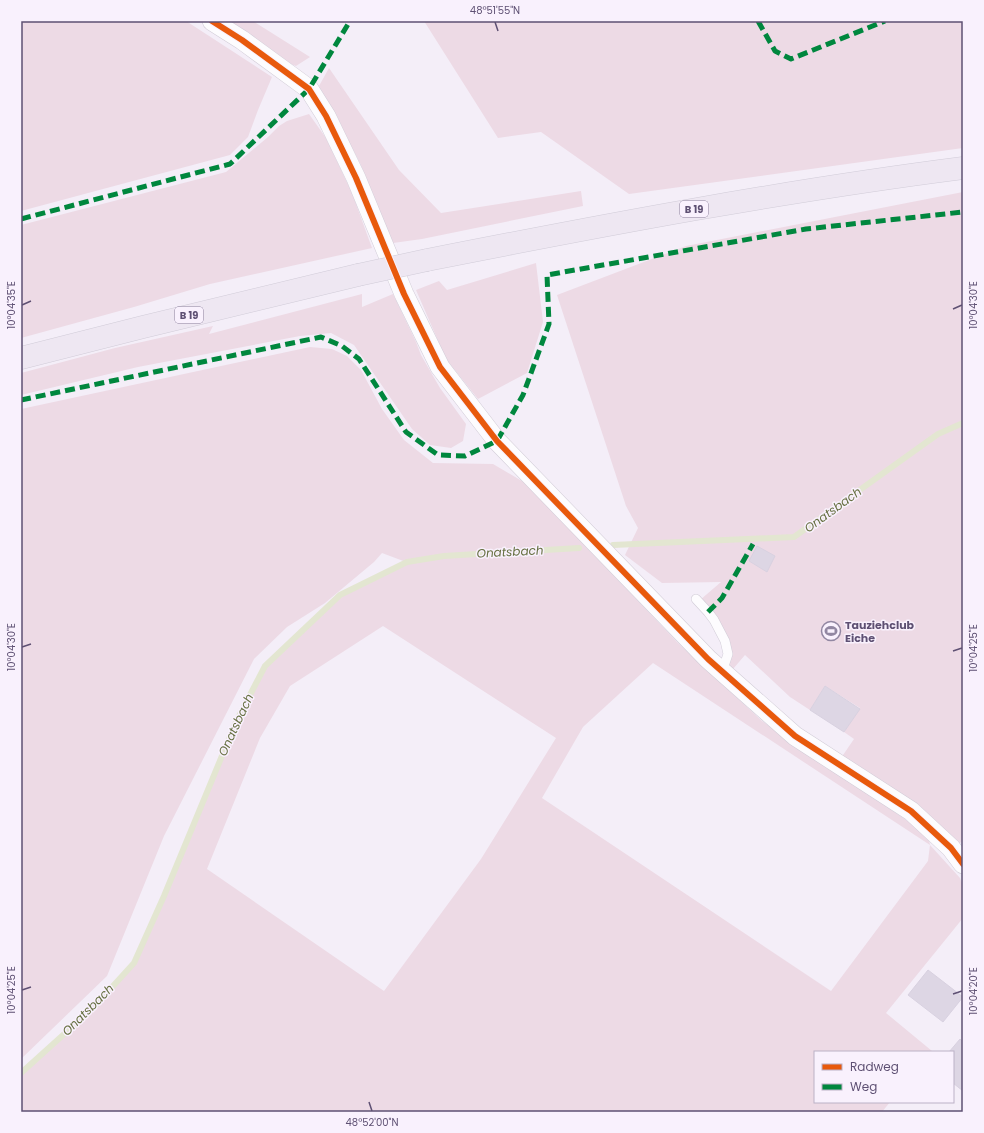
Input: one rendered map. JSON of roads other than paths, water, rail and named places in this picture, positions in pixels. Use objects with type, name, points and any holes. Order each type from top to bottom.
[{"type":"main road","name":"B 19","points":[[21,358],[166,321],[427,260],[704,207],[963,168]]},
{"type":"street","points":[[212,21],[242,40],[309,89],[326,116],[356,178],[404,294],[440,367],[497,441],[722,672],[795,736],[911,812],[951,848],[963,864]]},
{"type":"lane","points":[[696,599],[711,616],[725,641],[728,654],[722,672]]},
{"type":"waterway","name":"Onatsbach","points":[[613,545],[794,537],[938,434],[963,423]]},
{"type":"waterway","name":"Onatsbach","points":[[21,1073],[93,1008],[134,963],[164,896],[236,722],[265,666],[340,595],[407,562],[444,556],[579,548]]},
{"type":"place","name":"Tauziehclub Eiche","points":[[831,631]]}]
